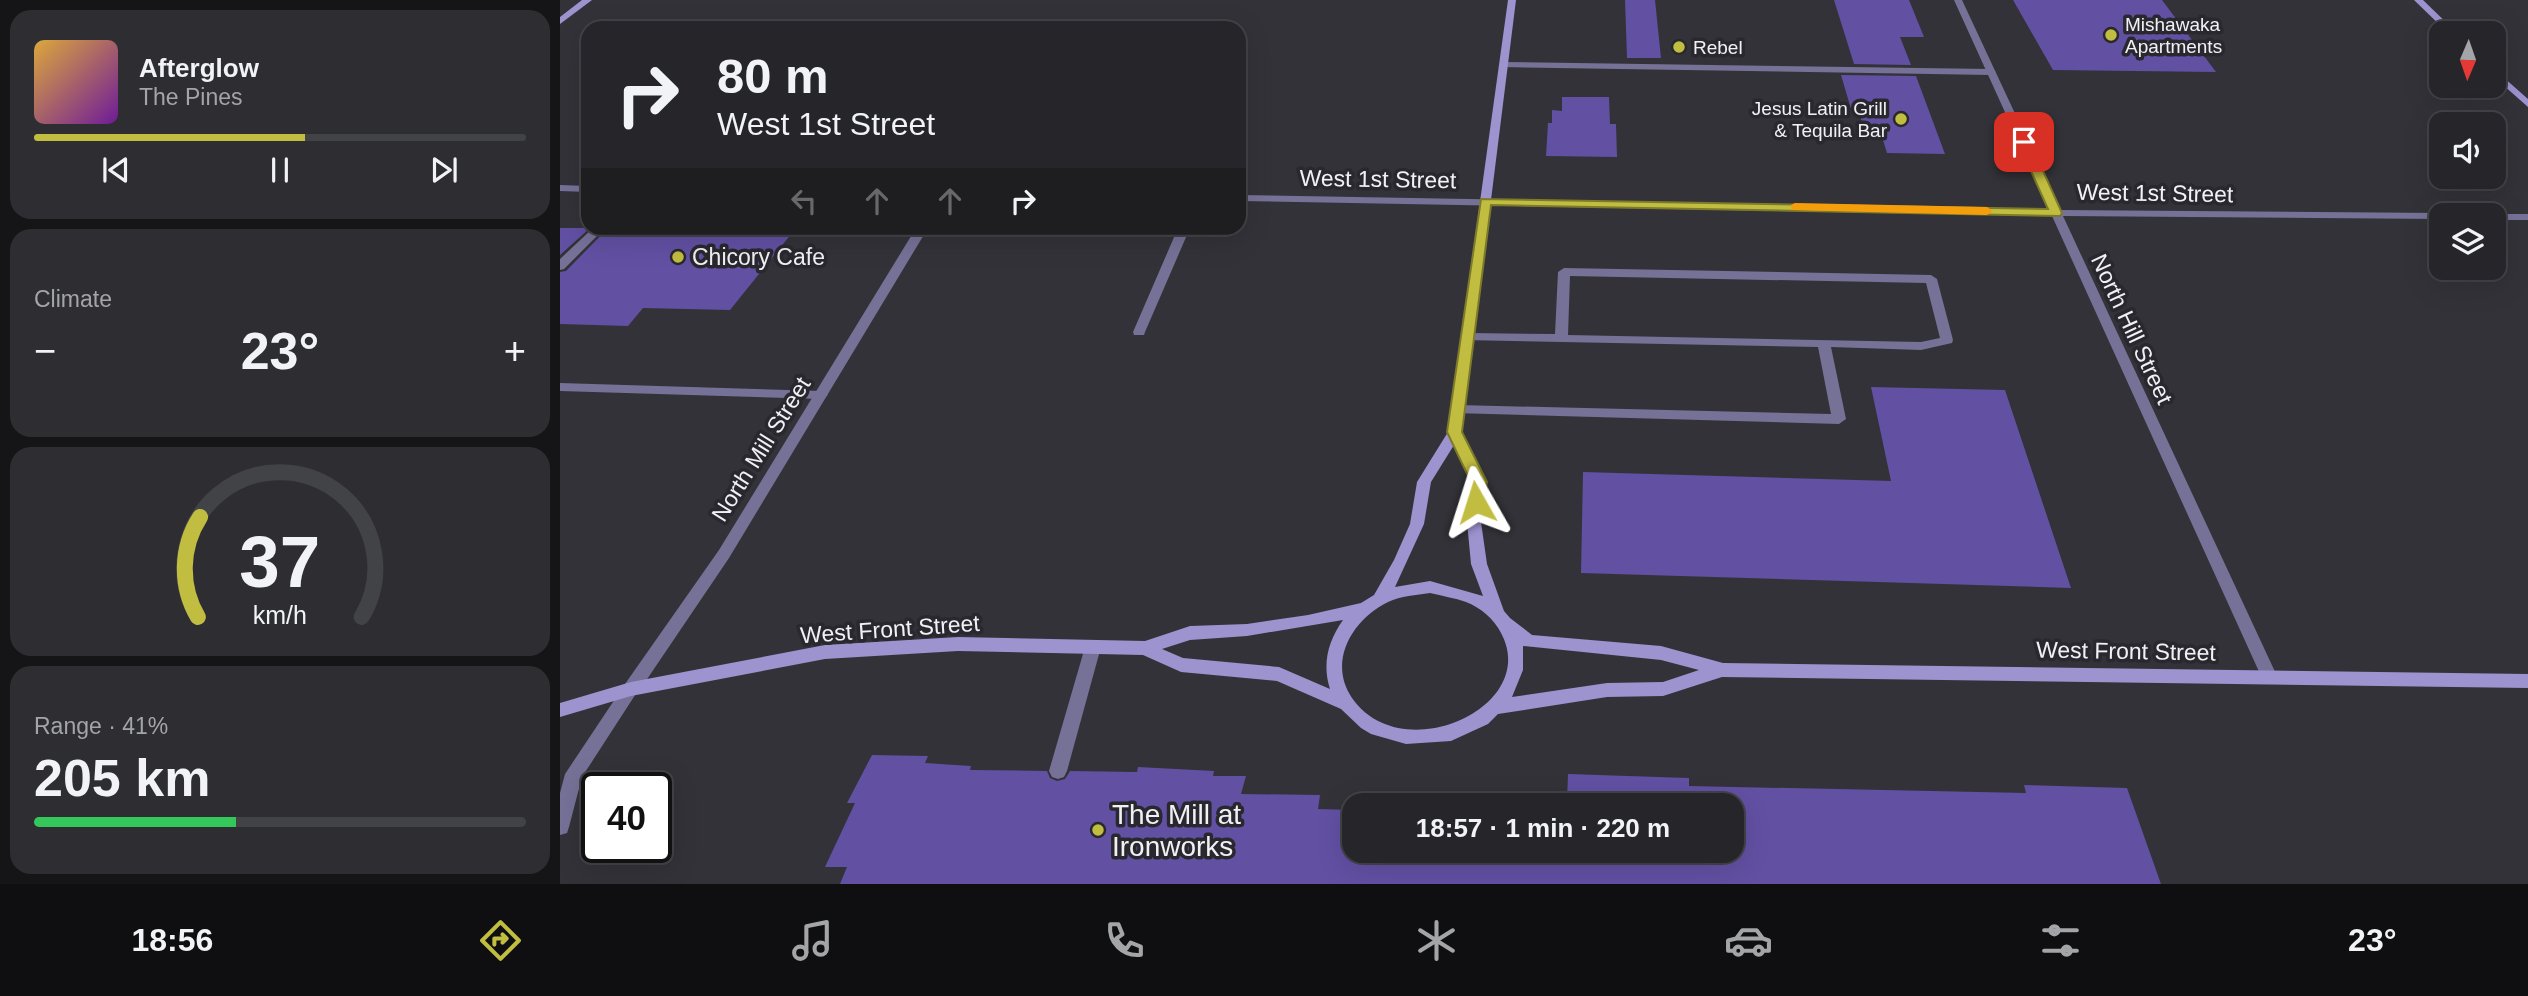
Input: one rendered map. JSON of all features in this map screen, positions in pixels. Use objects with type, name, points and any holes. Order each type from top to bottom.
[{"type":"street","points":[[560,21],[588,0]]},
{"type":"street","points":[[1380,599],[1417,524],[1424,482],[1455,432],[1512,0]]},
{"type":"street","name":"North Hill Street","points":[[1958,0],[2269,676]]},
{"type":"street","points":[[2418,0],[2440,21]]},
{"type":"street","points":[[1503,65],[1991,72]]},
{"type":"street","points":[[2506,83],[2528,104]]},
{"type":"street","points":[[560,188],[581,189]]},
{"type":"street","name":"West 1st Street","points":[[1246,198],[2056,213],[2429,216]]},
{"type":"street","points":[[2506,217],[2528,217]]},
{"type":"street","points":[[560,267],[592,235]]},
{"type":"street","name":"North Mill Street","points":[[560,827],[574,774],[724,554],[918,235]]},
{"type":"street","points":[[1139,332],[1181,235]]},
{"type":"street","points":[[1468,337],[1921,346],[1947,340],[1931,279],[1564,272],[1561,338]]},
{"type":"street","points":[[1458,410],[1839,419],[1824,344]]},
{"type":"street","points":[[560,387],[821,395]]},
{"type":"street","points":[[1455,432],[1479,482],[1474,522],[1477,553],[1502,618],[1516,644],[1517,666],[1510,688],[1496,707],[1480,720],[1455,732],[1427,738],[1399,736],[1373,728],[1352,714],[1342,702],[1333,677],[1334,653],[1345,629],[1363,609],[1380,599],[1404,590],[1430,587],[1455,590],[1477,598],[1502,618]]},
{"type":"street","name":"West Front Street","points":[[560,710],[631,689],[825,652],[958,644],[1145,648],[1190,633],[1296,623],[1363,609]]},
{"type":"street","name":"West Front Street","points":[[1502,618],[1528,641],[1661,653],[1723,670],[2528,681]]},
{"type":"street","points":[[1058,771],[1093,647]]},
{"type":"street","name":"West Front Street","points":[[1145,648],[1181,665],[1279,674],[1342,702]]},
{"type":"street","name":"West Front Street","points":[[1496,707],[1607,691],[1663,689],[1723,670]]},
{"type":"building","points":[[1625,0],[1655,0],[1661,58],[1627,58]]},
{"type":"building","points":[[1834,0],[1909,0],[1924,37],[1900,37],[1911,65],[1854,64]]},
{"type":"building","name":"Mishawaka Apartments","points":[[2013,0],[2162,0],[2216,72],[2053,70]]},
{"type":"building","name":"Jesus Latin Grill & Tequila Bar","points":[[1841,75],[1916,76],[1945,154],[1887,153],[1879,127],[1863,126],[1858,109],[1851,109]]},
{"type":"building","points":[[1562,97],[1609,97],[1610,124],[1616,124],[1617,157],[1546,156],[1548,123],[1552,123],[1552,110],[1562,111]]},
{"type":"building","points":[[560,228],[581,228],[582,235],[560,255]]},
{"type":"building","name":"Chicory Cafe","points":[[601,235],[790,235],[730,310],[643,308],[628,326],[560,324],[560,272],[566,271]]},
{"type":"building","points":[[1871,387],[2005,390],[2071,588],[1581,573],[1583,472],[1891,481]]},
{"type":"building","name":"The Mill at Ironworks","points":[[872,755],[928,756],[925,763],[971,766],[970,770],[1047,771],[1050,778],[1057,781],[1065,779],[1070,771],[1137,772],[1138,767],[1214,771],[1213,776],[1246,776],[1241,794],[1320,795],[1318,809],[1342,810],[1342,863],[1744,863],[1744,793],[1567,793],[1568,774],[1689,778],[1689,786],[2026,793],[2024,785],[2127,788],[2161,884],[840,884],[847,867],[825,867],[855,803],[847,803]]},
{"type":"slow traffic","points":[[1795,207],[1987,211]]},
{"type":"place","name":"Mishawaka Apartments","points":[[2111,35]]},
{"type":"place","name":"Rebel","points":[[1679,47]]},
{"type":"place","name":"Jesus Latin Grill & Tequila Bar","points":[[1901,119]]},
{"type":"place","name":"Chicory Cafe","points":[[678,257]]},
{"type":"place","name":"The Mill at Ironworks","points":[[1098,830]]},
{"type":"route","points":[[1476,502],[1479,482],[1455,432],[1485,201],[2056,213],[2024,142]]}]
